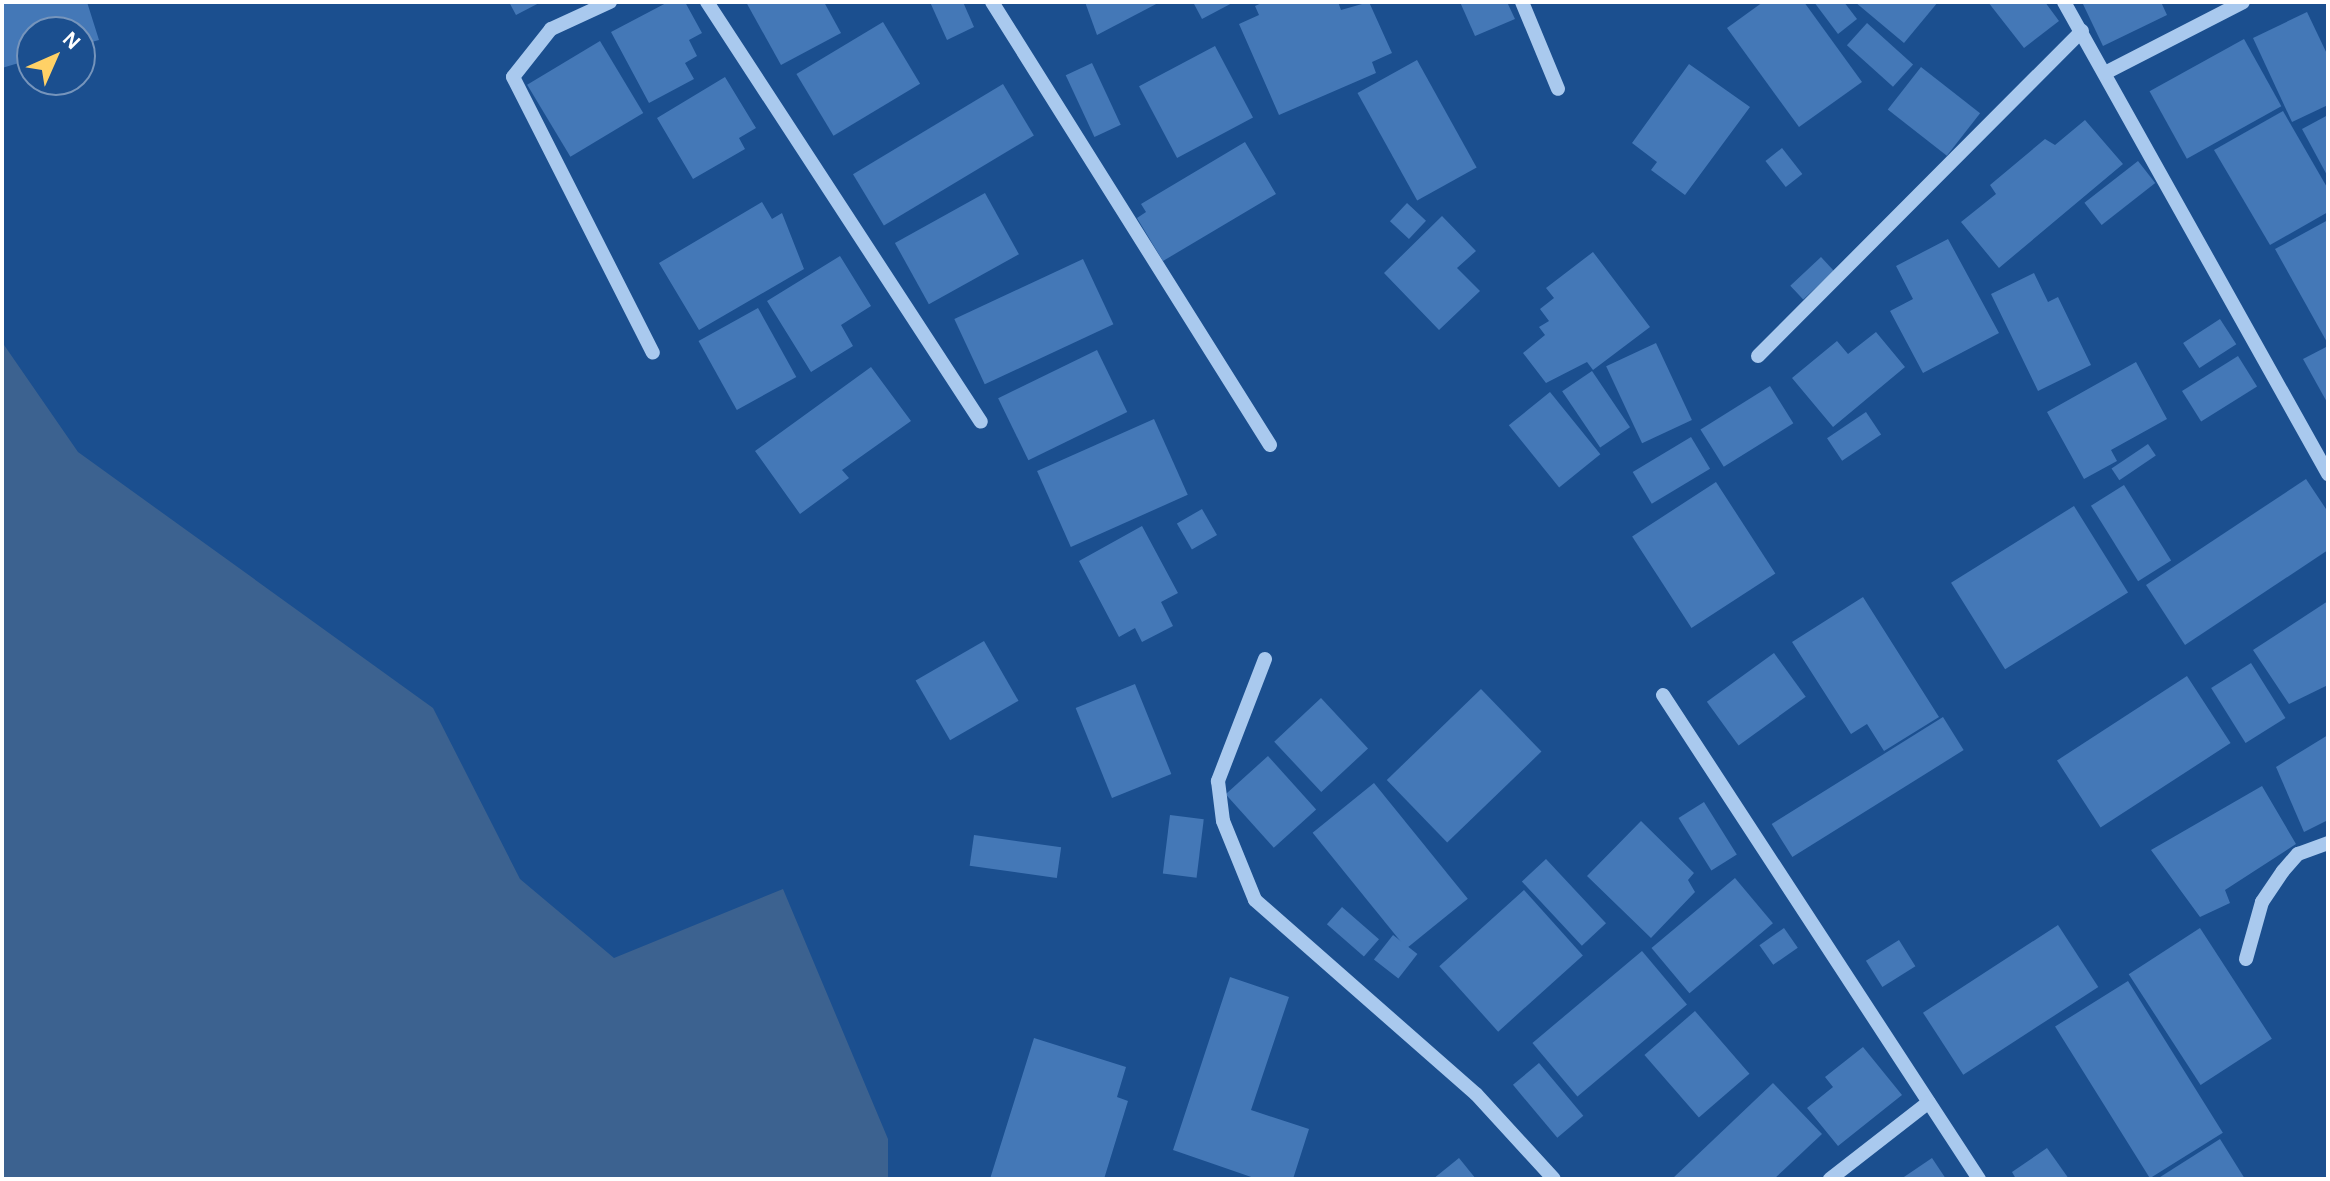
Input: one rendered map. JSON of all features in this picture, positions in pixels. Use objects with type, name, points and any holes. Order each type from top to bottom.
[{"type":"street","points":[[610,2],[551,29],[513,77],[653,353]]},
{"type":"street","points":[[707,2],[981,422]]},
{"type":"street","points":[[992,2],[1270,445]]},
{"type":"street","points":[[1522,2],[1558,89]]},
{"type":"street","points":[[2064,2],[2325,465]]},
{"type":"street","points":[[2105,73],[2243,2]]},
{"type":"street","points":[[1758,356],[2082,31]]},
{"type":"street","points":[[1265,659],[1218,781],[1223,821],[1255,900],[1476,1094],[1554,1179]]},
{"type":"street","points":[[1663,695],[1979,1179]]},
{"type":"street","points":[[2246,959],[2262,902],[2283,871],[2298,854],[2328,843]]},
{"type":"street","points":[[1830,1179],[1929,1102]]},
{"type":"water","points":[[2,342],[78,452],[433,708],[520,879],[614,958],[783,889],[888,1139],[888,1179],[2,1179]]},
{"type":"building","points":[[2,2],[87,2],[91,16],[16,16],[16,64],[2,68]]},
{"type":"building","points":[[509,2],[541,2],[516,15]]},
{"type":"building","points":[[668,2],[685,2],[702,33],[689,40],[697,56],[685,63],[694,79],[649,103],[611,32]]},
{"type":"building","points":[[746,2],[824,2],[841,33],[781,65]]},
{"type":"building","points":[[930,2],[963,2],[974,27],[947,40]]},
{"type":"building","points":[[1085,2],[1160,2],[1097,35]]},
{"type":"building","points":[[1193,2],[1234,2],[1202,19]]},
{"type":"building","points":[[1264,2],[1338,2],[1341,10],[1369,2],[1392,53],[1372,62],[1376,73],[1279,115],[1239,24],[1259,15],[1255,6]]},
{"type":"building","points":[[1460,2],[1507,2],[1515,19],[1475,36]]},
{"type":"building","points":[[1763,2],[1804,2],[1862,82],[1799,127],[1727,28]]},
{"type":"building","points":[[1814,2],[1844,2],[1857,19],[1838,34]]},
{"type":"building","points":[[1855,2],[1938,2],[1904,43]]},
{"type":"building","points":[[1988,2],[2045,2],[2059,21],[2024,48]]},
{"type":"building","points":[[2082,2],[2161,2],[2167,15],[2103,46]]},
{"type":"building","points":[[2307,12],[2328,56],[2328,105],[2292,122],[2253,38]]},
{"type":"building","points":[[883,22],[920,84],[834,136],[796,74]]},
{"type":"building","points":[[1867,23],[1913,64],[1893,87],[1847,45]]},
{"type":"building","points":[[2244,39],[2281,106],[2187,159],[2150,91]]},
{"type":"building","points":[[600,41],[643,113],[570,157],[527,85]]},
{"type":"building","points":[[1215,46],[1253,118],[1177,158],[1139,86]]},
{"type":"building","points":[[1417,60],[1477,168],[1417,201],[1358,93]]},
{"type":"building","points":[[1092,63],[1121,125],[1094,137],[1066,75]]},
{"type":"building","points":[[1689,64],[1750,107],[1685,195],[1651,170],[1657,162],[1632,143]]},
{"type":"building","points":[[1921,67],[1980,113],[1947,156],[1888,110]]},
{"type":"building","points":[[725,77],[756,128],[739,138],[745,149],[693,179],[657,118]]},
{"type":"building","points":[[1003,84],[1034,135],[884,226],[853,174]]},
{"type":"building","points":[[2283,111],[2328,189],[2328,212],[2270,245],[2214,150]]},
{"type":"building","points":[[2328,115],[2328,177],[2302,129]]},
{"type":"building","points":[[2085,120],[2123,164],[1999,268],[1961,222],[1996,194],[1990,185],[2045,139],[2055,145]]},
{"type":"building","points":[[1245,142],[1276,194],[1163,261],[1137,218],[1146,212],[1141,204]]},
{"type":"building","points":[[1782,148],[1802,174],[1786,187],[1765,161]]},
{"type":"building","points":[[2138,161],[2155,183],[2102,225],[2084,203]]},
{"type":"building","points":[[985,193],[1019,254],[929,304],[895,243]]},
{"type":"building","points":[[762,202],[772,219],[782,213],[804,269],[699,330],[659,263]]},
{"type":"building","points":[[1407,203],[1426,221],[1409,239],[1390,221]]},
{"type":"building","points":[[1442,216],[1476,251],[1457,268],[1480,291],[1439,330],[1384,273]]},
{"type":"building","points":[[2328,220],[2328,344],[2275,249]]},
{"type":"building","points":[[1948,239],[1999,333],[1923,373],[1890,311],[1913,299],[1896,266]]},
{"type":"building","points":[[1593,252],[1650,327],[1593,370],[1587,362],[1546,383],[1523,353],[1545,335],[1539,327],[1549,321],[1540,309],[1554,298],[1546,288]]},
{"type":"building","points":[[840,256],[871,306],[841,325],[853,346],[811,372],[767,301]]},
{"type":"building","points":[[1821,257],[1834,271],[1803,300],[1790,286]]},
{"type":"building","points":[[1083,259],[1113,324],[985,384],[954,319]]},
{"type":"building","points":[[2034,273],[2048,302],[2058,297],[2091,365],[2038,391],[1991,294]]},
{"type":"building","points":[[758,308],[796,377],[737,410],[699,341]]},
{"type":"building","points":[[2220,319],[2236,344],[2199,368],[2183,343]]},
{"type":"building","points":[[1876,332],[1905,367],[1833,427],[1792,378],[1837,341],[1848,354]]},
{"type":"building","points":[[1656,343],[1692,420],[1642,443],[1606,366]]},
{"type":"building","points":[[2328,346],[2328,404],[2303,359]]},
{"type":"building","points":[[1097,350],[1127,412],[1028,460],[998,398]]},
{"type":"building","points":[[2238,356],[2257,387],[2201,422],[2182,391]]},
{"type":"building","points":[[2136,362],[2167,419],[2111,450],[2117,461],[2084,479],[2047,412]]},
{"type":"building","points":[[871,367],[911,421],[842,470],[849,478],[800,514],[755,451]]},
{"type":"building","points":[[1592,371],[1630,427],[1600,448],[1562,391]]},
{"type":"building","points":[[1770,386],[1793,423],[1724,467],[1700,429]]},
{"type":"building","points":[[1550,392],[1600,454],[1559,488],[1509,425]]},
{"type":"building","points":[[1866,412],[1881,434],[1842,461],[1827,438]]},
{"type":"building","points":[[1154,419],[1188,495],[1071,547],[1037,471]]},
{"type":"building","points":[[1691,437],[1710,469],[1652,504],[1633,472]]},
{"type":"building","points":[[2148,444],[2156,456],[2119,480],[2112,469]]},
{"type":"building","points":[[2306,479],[2328,512],[2328,550],[2185,645],[2146,585]]},
{"type":"building","points":[[1716,482],[1775,573],[1691,628],[1632,536]]},
{"type":"building","points":[[2124,485],[2171,560],[2138,581],[2091,506]]},
{"type":"building","points":[[2074,506],[2128,593],[2005,669],[1951,583]]},
{"type":"building","points":[[1202,509],[1217,535],[1192,549],[1177,524]]},
{"type":"building","points":[[1142,526],[1178,593],[1161,602],[1173,626],[1142,642],[1135,628],[1119,637],[1079,561]]},
{"type":"building","points":[[1863,597],[1939,717],[1884,751],[1867,724],[1851,734],[1792,642]]},
{"type":"building","points":[[2328,601],[2328,685],[2289,704],[2253,650]]},
{"type":"building","points":[[984,641],[1018,701],[950,740],[916,680]]},
{"type":"building","points":[[1774,653],[1806,697],[1739,745],[1707,702]]},
{"type":"building","points":[[2251,663],[2285,718],[2246,743],[2211,688]]},
{"type":"building","points":[[2187,676],[2231,743],[2101,828],[2057,760]]},
{"type":"building","points":[[1135,684],[1171,774],[1112,798],[1076,708]]},
{"type":"building","points":[[1481,689],[1541,752],[1447,843],[1387,780]]},
{"type":"building","points":[[1321,698],[1368,748],[1321,792],[1274,742]]},
{"type":"building","points":[[1943,717],[1964,750],[1792,857],[1772,824]]},
{"type":"building","points":[[2328,735],[2328,820],[2304,832],[2276,767]]},
{"type":"building","points":[[1268,756],[1316,810],[1274,848],[1226,794]]},
{"type":"building","points":[[1374,783],[1468,899],[1406,949],[1313,833]]},
{"type":"building","points":[[2262,786],[2296,844],[2225,890],[2230,903],[2200,917],[2151,850]]},
{"type":"building","points":[[1704,802],[1737,855],[1711,870],[1679,818]]},
{"type":"building","points":[[1170,815],[1204,819],[1197,878],[1163,874]]},
{"type":"building","points":[[1641,821],[1694,873],[1688,880],[1695,892],[1651,938],[1587,876]]},
{"type":"building","points":[[974,835],[1061,847],[1057,878],[970,866]]},
{"type":"building","points":[[1546,859],[1606,923],[1582,946],[1522,882]]},
{"type":"building","points":[[1735,878],[1773,923],[1689,993],[1652,948]]},
{"type":"building","points":[[1524,890],[1583,955],[1498,1032],[1439,966]]},
{"type":"building","points":[[1342,907],[1379,939],[1364,957],[1327,924]]},
{"type":"building","points":[[2058,925],[2098,987],[1963,1075],[1923,1013]]},
{"type":"building","points":[[1784,928],[1798,948],[1773,965],[1759,945]]},
{"type":"building","points":[[2200,928],[2272,1039],[2201,1085],[2129,974]]},
{"type":"building","points":[[1393,935],[1417,954],[1398,979],[1374,959]]},
{"type":"building","points":[[1899,940],[1915,966],[1882,987],[1866,961]]},
{"type":"building","points":[[1642,951],[1687,1005],[1577,1097],[1532,1043]]},
{"type":"building","points":[[1230,977],[1289,997],[1251,1110],[1309,1129],[1293,1179],[1257,1179],[1173,1150]]},
{"type":"building","points":[[2128,981],[2223,1133],[2150,1178],[2055,1027]]},
{"type":"building","points":[[1695,1011],[1749,1074],[1699,1118],[1644,1055]]},
{"type":"building","points":[[1034,1038],[1126,1067],[1117,1097],[1128,1101],[1104,1179],[990,1179]]},
{"type":"building","points":[[1863,1047],[1902,1095],[1838,1146],[1807,1108],[1833,1087],[1825,1077]]},
{"type":"building","points":[[1539,1063],[1583,1116],[1557,1138],[1513,1085]]},
{"type":"building","points":[[1773,1083],[1822,1134],[1774,1179],[1672,1179]]},
{"type":"building","points":[[2220,1139],[2245,1179],[2157,1179]]},
{"type":"building","points":[[2047,1148],[2069,1179],[2016,1179],[2012,1172]]},
{"type":"building","points":[[1459,1158],[1476,1179],[1433,1179]]},
{"type":"building","points":[[1932,1158],[1946,1179],[1901,1179]]}]
